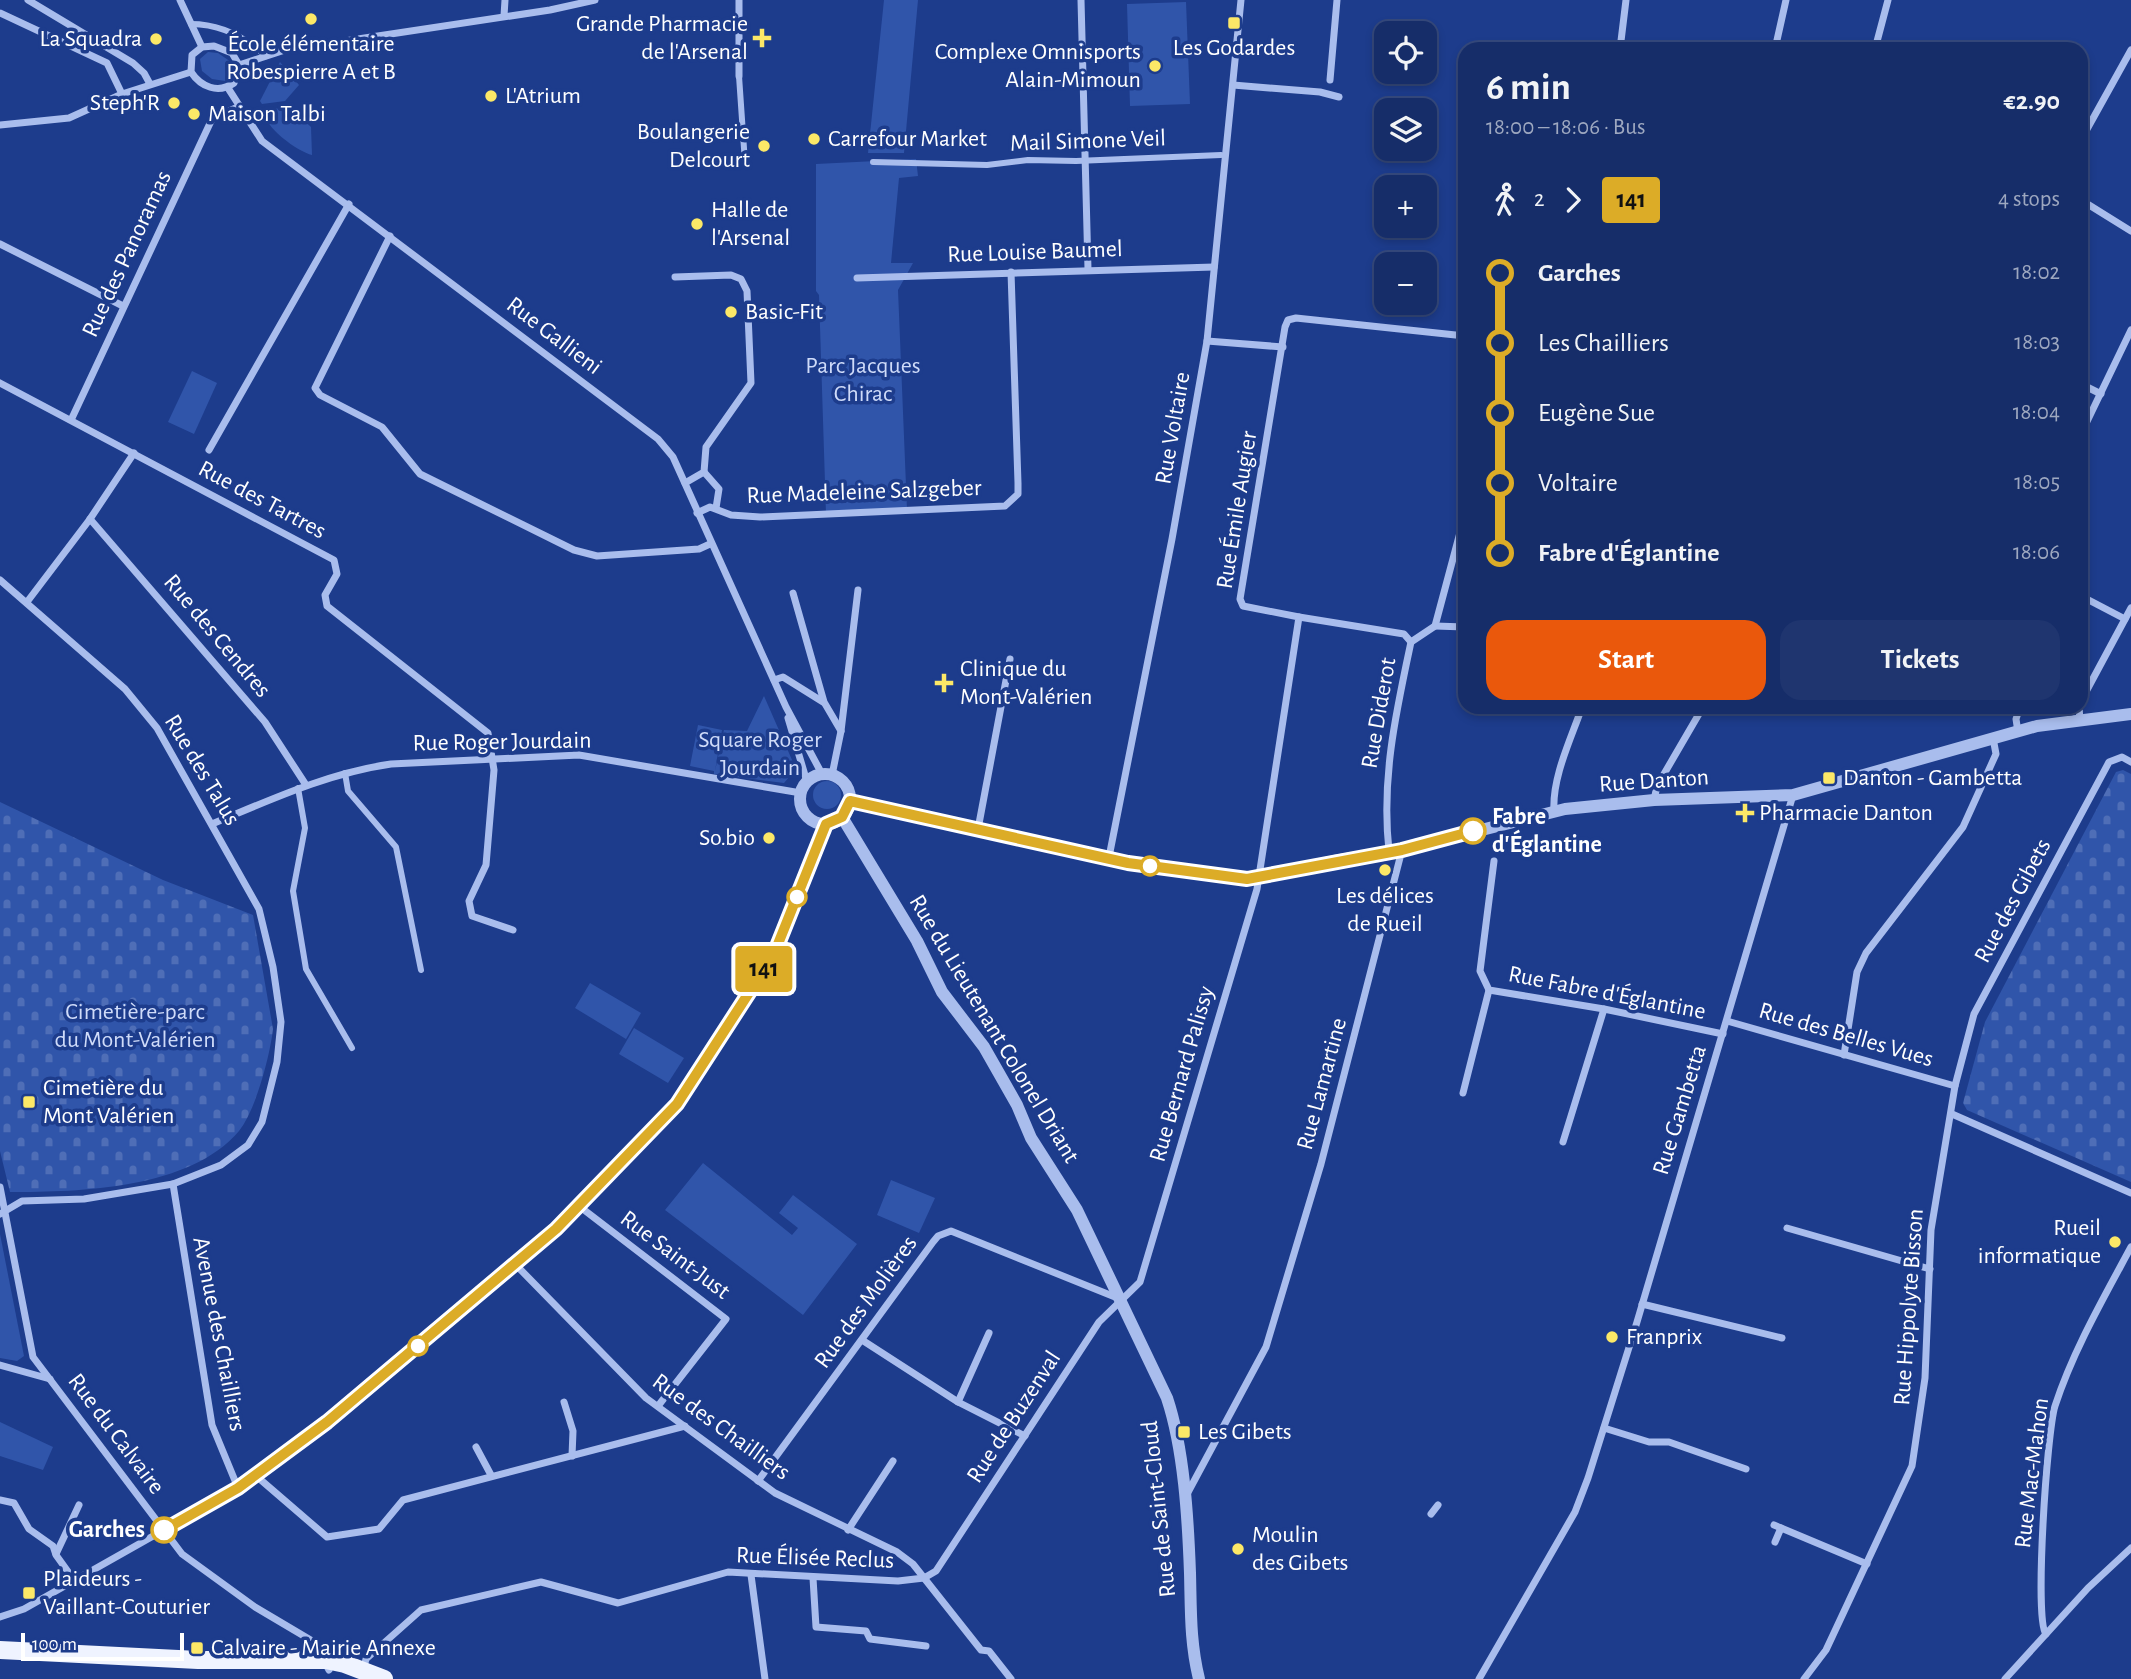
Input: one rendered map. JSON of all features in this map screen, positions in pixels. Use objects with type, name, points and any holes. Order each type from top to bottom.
[{"type":"main road","points":[[0,1650],[328,1665],[384,1679]]},
{"type":"street","points":[[28,0],[133,63],[144,73],[150,84]]},
{"type":"street","points":[[180,0],[202,47]]},
{"type":"street","points":[[504,16],[505,0]]},
{"type":"street","points":[[239,65],[266,56],[550,10],[596,0]]},
{"type":"street","points":[[738,0],[739,76],[745,163]]},
{"type":"street","points":[[1081,0],[1088,269]]},
{"type":"street","name":"Rue Voltaire","points":[[1109,857],[1208,341],[1241,0]]},
{"type":"street","points":[[1329,80],[1337,0]]},
{"type":"street","points":[[1621,42],[1626,0]]},
{"type":"street","points":[[1777,42],[1786,0]]},
{"type":"street","points":[[1877,42],[1888,0]]},
{"type":"street","points":[[0,13],[107,63],[122,94]]},
{"type":"street","points":[[191,24],[213,24],[256,46],[266,56]]},
{"type":"street","points":[[202,47],[222,48],[232,53],[239,65],[234,83],[228,88],[208,86],[191,72],[192,55],[202,47]]},
{"type":"street","points":[[2088,127],[2131,50]]},
{"type":"street","points":[[0,125],[69,118],[122,94],[191,72]]},
{"type":"street","points":[[1233,85],[1320,92],[1339,97]]},
{"type":"street","name":"Rue Gallieni","points":[[228,88],[262,141],[658,439],[673,457],[710,544],[786,707],[827,775]]},
{"type":"street","name":"Rue des Panoramas","points":[[72,418],[212,119],[240,106]]},
{"type":"street","name":"Mail Simone Veil","points":[[873,162],[987,165],[1028,160],[1086,161],[1221,155]]},
{"type":"street","points":[[209,450],[349,204]]},
{"type":"street","points":[[2088,204],[2131,231]]},
{"type":"street","points":[[390,236],[315,388],[320,395],[382,427],[420,474],[574,550],[597,556],[699,549],[710,544]]},
{"type":"street","points":[[0,244],[123,306]]},
{"type":"street","name":"Rue Louise Baumel","points":[[857,278],[1088,269],[1214,268]]},
{"type":"street","name":"Rue Madeleine Salzgeber","points":[[697,513],[716,508],[731,515],[760,517],[1005,506],[1018,494],[1011,272]]},
{"type":"street","points":[[675,277],[731,275],[741,279],[747,291],[751,383],[706,447],[704,472],[719,489],[716,508]]},
{"type":"street","name":"Rue Émile Augier","points":[[1299,617],[1243,606],[1240,599],[1288,320],[1296,318],[1458,335]]},
{"type":"street","points":[[2088,420],[2131,330]]},
{"type":"street","points":[[1208,341],[1283,346]]},
{"type":"street","name":"Rue des Tartres","points":[[0,383],[72,418],[334,560],[337,574],[325,595],[327,606],[488,733],[491,760]]},
{"type":"street","points":[[2088,388],[2101,394]]},
{"type":"street","points":[[27,602],[90,519],[134,453]]},
{"type":"street","points":[[685,483],[704,472]]},
{"type":"street","name":"Rue des Cendres","points":[[90,519],[265,722],[306,785]]},
{"type":"street","points":[[1458,540],[1435,626],[1458,627]]},
{"type":"street","name":"Rue des Talus","points":[[0,580],[125,689],[158,728],[259,909],[273,967],[281,1022],[273,1081],[262,1122],[248,1145],[221,1164],[173,1184],[84,1199],[22,1201],[2,1211]]},
{"type":"street","points":[[827,775],[846,785],[850,801],[842,817],[826,824],[814,821],[806,815],[801,804],[804,788],[827,775],[841,731],[858,590]]},
{"type":"street","points":[[793,593],[824,702],[841,731]]},
{"type":"street","points":[[2088,600],[2125,619]]},
{"type":"street","points":[[2088,688],[2131,608]]},
{"type":"street","points":[[1259,878],[1299,617],[1404,634],[1411,642]]},
{"type":"street","name":"Rue Diderot","points":[[1396,850],[1385,794],[1393,729],[1411,642],[1435,626]]},
{"type":"street","points":[[978,829],[1010,659]]},
{"type":"street","points":[[774,680],[783,677],[824,702]]},
{"type":"street","name":"Rue Gallieni","points":[[786,707],[804,788]]},
{"type":"street","name":"Rue Danton","points":[[2088,713],[2131,714]]},
{"type":"street","points":[[1554,811],[1553,800],[1580,714]]},
{"type":"street","points":[[1654,800],[1657,786],[1699,714]]},
{"type":"street","points":[[2018,714],[2018,732]]},
{"type":"street","name":"Rue Danton","points":[[850,801],[1176,870],[1259,878],[1396,850],[1554,811],[1654,800],[1793,795],[2076,714]]},
{"type":"street","points":[[1844,1055],[1857,972],[1866,953],[1963,827],[1996,754],[1993,738]]},
{"type":"street","name":"Rue Roger Jourdain","points":[[212,824],[306,785],[345,773],[391,764],[579,755],[804,788]]},
{"type":"street","name":"Rue des Gibets","points":[[1955,1086],[1974,1014],[2109,762],[2122,757],[2131,762]]},
{"type":"street","points":[[491,760],[494,770],[486,865],[469,901],[472,916],[513,930]]},
{"type":"street","points":[[345,773],[348,791],[396,847],[421,970]]},
{"type":"street","points":[[298,788],[305,828],[293,891],[306,968],[352,1048]]},
{"type":"street","name":"Rue Gambetta","points":[[1479,1679],[1575,1512],[1603,1432],[1642,1304],[1793,795]]},
{"type":"street","name":"Rue du Lieutenant Colonel Driant","points":[[842,817],[919,944],[942,992],[984,1047],[1036,1147],[1077,1210],[1103,1265]]},
{"type":"street","points":[[0,1617],[24,1609],[238,1488],[327,1422],[515,1264],[579,1206],[684,1094],[774,954],[826,824]]},
{"type":"street","name":"Rue Lamartine","points":[[1183,1500],[1256,1369],[1273,1326],[1321,1164],[1396,850]]},
{"type":"street","name":"Rue Fabre d'Églantine","points":[[1494,861],[1480,971],[1489,990],[1604,1009],[1723,1034]]},
{"type":"street","name":"Rue Bernard Palissy","points":[[1141,1279],[1259,878]]},
{"type":"street","points":[[1464,1093],[1489,990]]},
{"type":"street","points":[[1563,1142],[1604,1009]]},
{"type":"street","name":"Rue des Belles Vues","points":[[1727,1021],[1955,1086]]},
{"type":"street","name":"Rue Hippolyte Bisson","points":[[1804,1679],[1826,1650],[1908,1476],[1917,1440],[1924,1378],[1935,1206],[1955,1086]]},
{"type":"street","points":[[1952,1114],[2131,1193]]},
{"type":"street","name":"Avenue des Chailliers","points":[[173,1184],[212,1425],[238,1488]]},
{"type":"street","name":"Rue du Calvaire","points":[[0,1187],[2,1211],[33,1357],[182,1554],[213,1578],[313,1642],[328,1665]]},
{"type":"street","name":"Rue Saint-Just","points":[[579,1206],[726,1319],[658,1406]]},
{"type":"street","points":[[1787,1228],[1930,1269]]},
{"type":"street","name":"Rue des Molières","points":[[758,1481],[938,1236],[951,1231],[1120,1300]]},
{"type":"street","name":"Rue Mac-Mahon","points":[[2046,1634],[2041,1626],[2039,1583],[2054,1410],[2070,1364],[2131,1247]]},
{"type":"street","name":"Rue des Chailliers","points":[[515,1264],[646,1398],[758,1481],[848,1530],[897,1552],[924,1578],[981,1650],[989,1651],[1011,1679]]},
{"type":"street","name":"Rue de Saint-Cloud","points":[[1103,1265],[1167,1398],[1173,1416],[1189,1555],[1191,1648],[1199,1679]]},
{"type":"street","name":"Rue de Buzenval","points":[[924,1578],[936,1571],[1099,1322],[1141,1279]]},
{"type":"street","points":[[1642,1304],[1782,1338]]},
{"type":"street","points":[[958,1402],[989,1333]]},
{"type":"street","points":[[862,1340],[958,1402],[1025,1436]]},
{"type":"street","points":[[26,1370],[33,1357]]},
{"type":"street","points":[[0,1365],[51,1379]]},
{"type":"street","points":[[564,1402],[573,1431],[572,1456]]},
{"type":"street","points":[[256,1475],[327,1537],[379,1529],[403,1500],[685,1426]]},
{"type":"street","points":[[1603,1432],[1649,1442],[1669,1442],[1746,1469]]},
{"type":"street","points":[[476,1447],[491,1475]]},
{"type":"street","points":[[848,1530],[893,1461]]},
{"type":"street","points":[[1180,1468],[1189,1471],[1202,1465]]},
{"type":"street","points":[[0,1500],[14,1503],[29,1530],[53,1546],[56,1555],[74,1580]]},
{"type":"street","points":[[56,1555],[79,1505]]},
{"type":"street","points":[[1431,1514],[1438,1505]]},
{"type":"street","points":[[1775,1542],[1777,1526],[1867,1564]]},
{"type":"street","points":[[2005,1679],[2085,1592],[2131,1548]]},
{"type":"street","name":"Rue Élisée Reclus","points":[[366,1675],[366,1659],[421,1610],[541,1582],[618,1603],[721,1573],[898,1581],[924,1578]]},
{"type":"street","points":[[751,1575],[765,1679]]},
{"type":"street","points":[[813,1578],[816,1627],[866,1631],[870,1639],[926,1646]]},
{"type":"green space","points":[[884,0],[918,0],[904,153],[868,153]]},
{"type":"green space","points":[[1186,2],[1190,104],[1130,106],[1127,4]]},
{"type":"green space","points":[[208,52],[218,53],[231,62],[233,73],[225,81],[212,79],[202,71],[200,59]]},
{"type":"green space","points":[[280,62],[299,85],[285,101],[262,104],[260,101]]},
{"type":"green space","points":[[290,107],[311,127],[312,155],[282,137],[265,116],[264,110]]},
{"type":"green space","name":"Parc Jacques Chirac","points":[[916,159],[918,176],[899,178],[891,263],[913,263],[898,290],[907,510],[826,514],[819,295],[816,291],[816,164]]},
{"type":"green space","points":[[192,371],[217,383],[194,434],[168,422]]},
{"type":"green space","name":"Square Roger Jourdain","points":[[764,696],[796,769],[784,783],[714,774],[714,771],[690,766],[698,725],[722,730],[715,771],[724,730],[747,731]]},
{"type":"green space","points":[[2123,770],[2131,774],[2131,1182],[1967,1110],[1963,1103],[1985,1022],[2116,772]]},
{"type":"green space","points":[[827,781],[837,785],[841,795],[837,805],[827,809],[817,805],[813,795],[817,785]]},
{"type":"green space","name":"Cimetière-parc du Mont-Valérien","points":[[0,802],[163,880],[253,915],[273,1029],[265,1067],[251,1110],[239,1131],[218,1150],[192,1165],[163,1176],[100,1188],[10,1192],[0,1151]]},
{"type":"green space","points":[[590,983],[641,1013],[626,1039],[575,1008]]},
{"type":"green space","points":[[634,1028],[684,1058],[668,1083],[619,1054]]},
{"type":"green space","points":[[703,1163],[792,1235],[798,1228],[779,1213],[793,1195],[857,1244],[803,1315],[665,1210]]},
{"type":"green space","points":[[891,1180],[935,1198],[919,1233],[877,1215]]},
{"type":"green space","points":[[0,1234],[24,1356],[17,1361],[0,1358]]},
{"type":"green space","points":[[0,1422],[53,1447],[43,1470],[0,1456]]},
{"type":"bus line","name":"141","points":[[164,1530],[238,1488],[327,1422],[556,1229],[677,1104],[774,954],[826,824],[842,817],[850,801],[1128,863],[1247,879],[1281,875],[1378,852],[1402,850],[1473,831]]},
{"type":"place","name":"École élémentaire Robespierre A et B","points":[[311,19]]},
{"type":"place","name":"Les Godardes","points":[[1234,23]]},
{"type":"place","name":"Grande Pharmacie de l'Arsenal","points":[[762,38]]},
{"type":"place","name":"La Squadra","points":[[156,39]]},
{"type":"place","name":"Complexe Omnisports Alain-Mimoun","points":[[1155,66]]},
{"type":"place","name":"L'Atrium","points":[[491,96]]},
{"type":"place","name":"Steph'R","points":[[174,103]]},
{"type":"place","name":"Maison Talbi","points":[[194,114]]},
{"type":"place","name":"Carrefour Market","points":[[814,139]]},
{"type":"place","name":"Boulangerie Delcourt","points":[[764,146]]},
{"type":"place","name":"Halle de l'Arsenal","points":[[697,224]]},
{"type":"place","name":"Basic-Fit","points":[[731,312]]},
{"type":"place","name":"Clinique du Mont-Valérien","points":[[944,683]]},
{"type":"place","name":"Danton - Gambetta","points":[[1829,778]]},
{"type":"place","name":"Pharmacie Danton","points":[[1745,813]]},
{"type":"place","name":"Fabre d'Églantine","points":[[1473,831]]},
{"type":"place","name":"So.bio","points":[[769,838]]},
{"type":"place","name":"Les délices de Rueil","points":[[1385,870]]},
{"type":"place","name":"Cimetière du Mont Valérien","points":[[29,1102]]},
{"type":"place","name":"Rueil informatique","points":[[2115,1242]]},
{"type":"place","name":"Franprix","points":[[1612,1337]]},
{"type":"place","name":"Les Gibets","points":[[1184,1432]]},
{"type":"place","name":"Garches","points":[[164,1530]]},
{"type":"place","name":"Moulin des Gibets","points":[[1238,1549]]},
{"type":"place","name":"Plaideurs - Vaillant-Couturier","points":[[29,1593]]},
{"type":"place","name":"Calvaire - Mairie Annexe","points":[[197,1648]]}]
